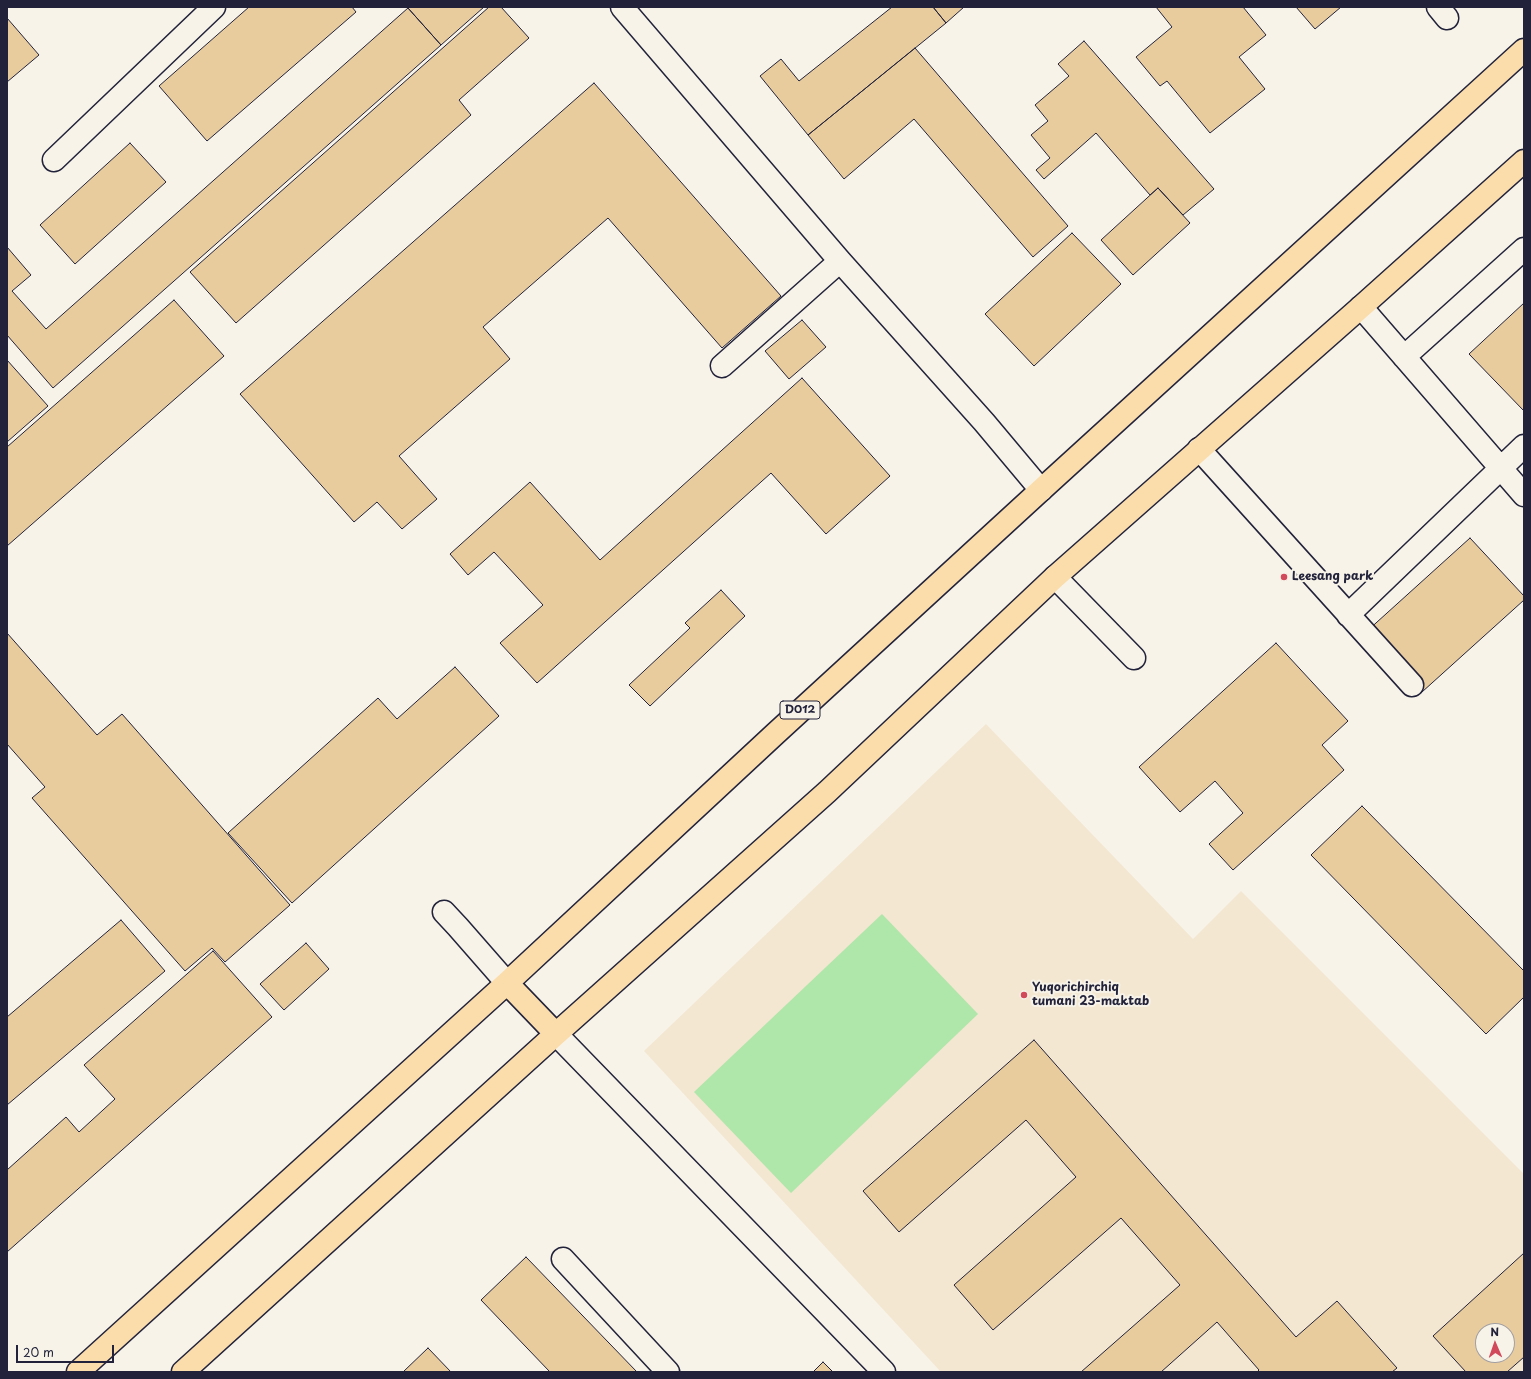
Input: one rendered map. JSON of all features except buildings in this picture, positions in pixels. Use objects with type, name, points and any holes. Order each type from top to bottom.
[{"type":"highway","name":"D012","points":[[78,1372],[507,984],[775,734],[1524,50]]},
{"type":"highway","points":[[184,1372],[556,1034],[827,792],[1055,577],[1524,161]]},
{"type":"highway","points":[[507,984],[556,1034]]},
{"type":"street","points":[[54,160],[214,7]]},
{"type":"street","points":[[622,7],[840,261],[984,422],[1041,490]]},
{"type":"street","points":[[1404,357],[1524,249]]},
{"type":"street","points":[[722,366],[840,261]]},
{"type":"street","points":[[1361,307],[1524,495]]},
{"type":"street","points":[[1348,615],[1524,446]]},
{"type":"street","points":[[1199,449],[1412,685]]},
{"type":"street","points":[[1055,577],[1134,658]]},
{"type":"street","points":[[444,912],[507,984]]},
{"type":"street","points":[[556,1034],[884,1372]]},
{"type":"street","points":[[563,1259],[668,1372]]},
{"type":"shaded area","name":"Yuqorichirchiq tumani 23-maktab","points":[[986,724],[1193,939],[1241,891],[1524,1174],[1523,1372],[941,1372],[644,1051]]},
{"type":"green space","points":[[882,914],[978,1014],[791,1193],[694,1092]]},
{"type":"place","name":"Leesang park","points":[[1284,577]]},
{"type":"place","name":"Yuqorichirchiq tumani 23-maktab","points":[[1024,995]]}]
